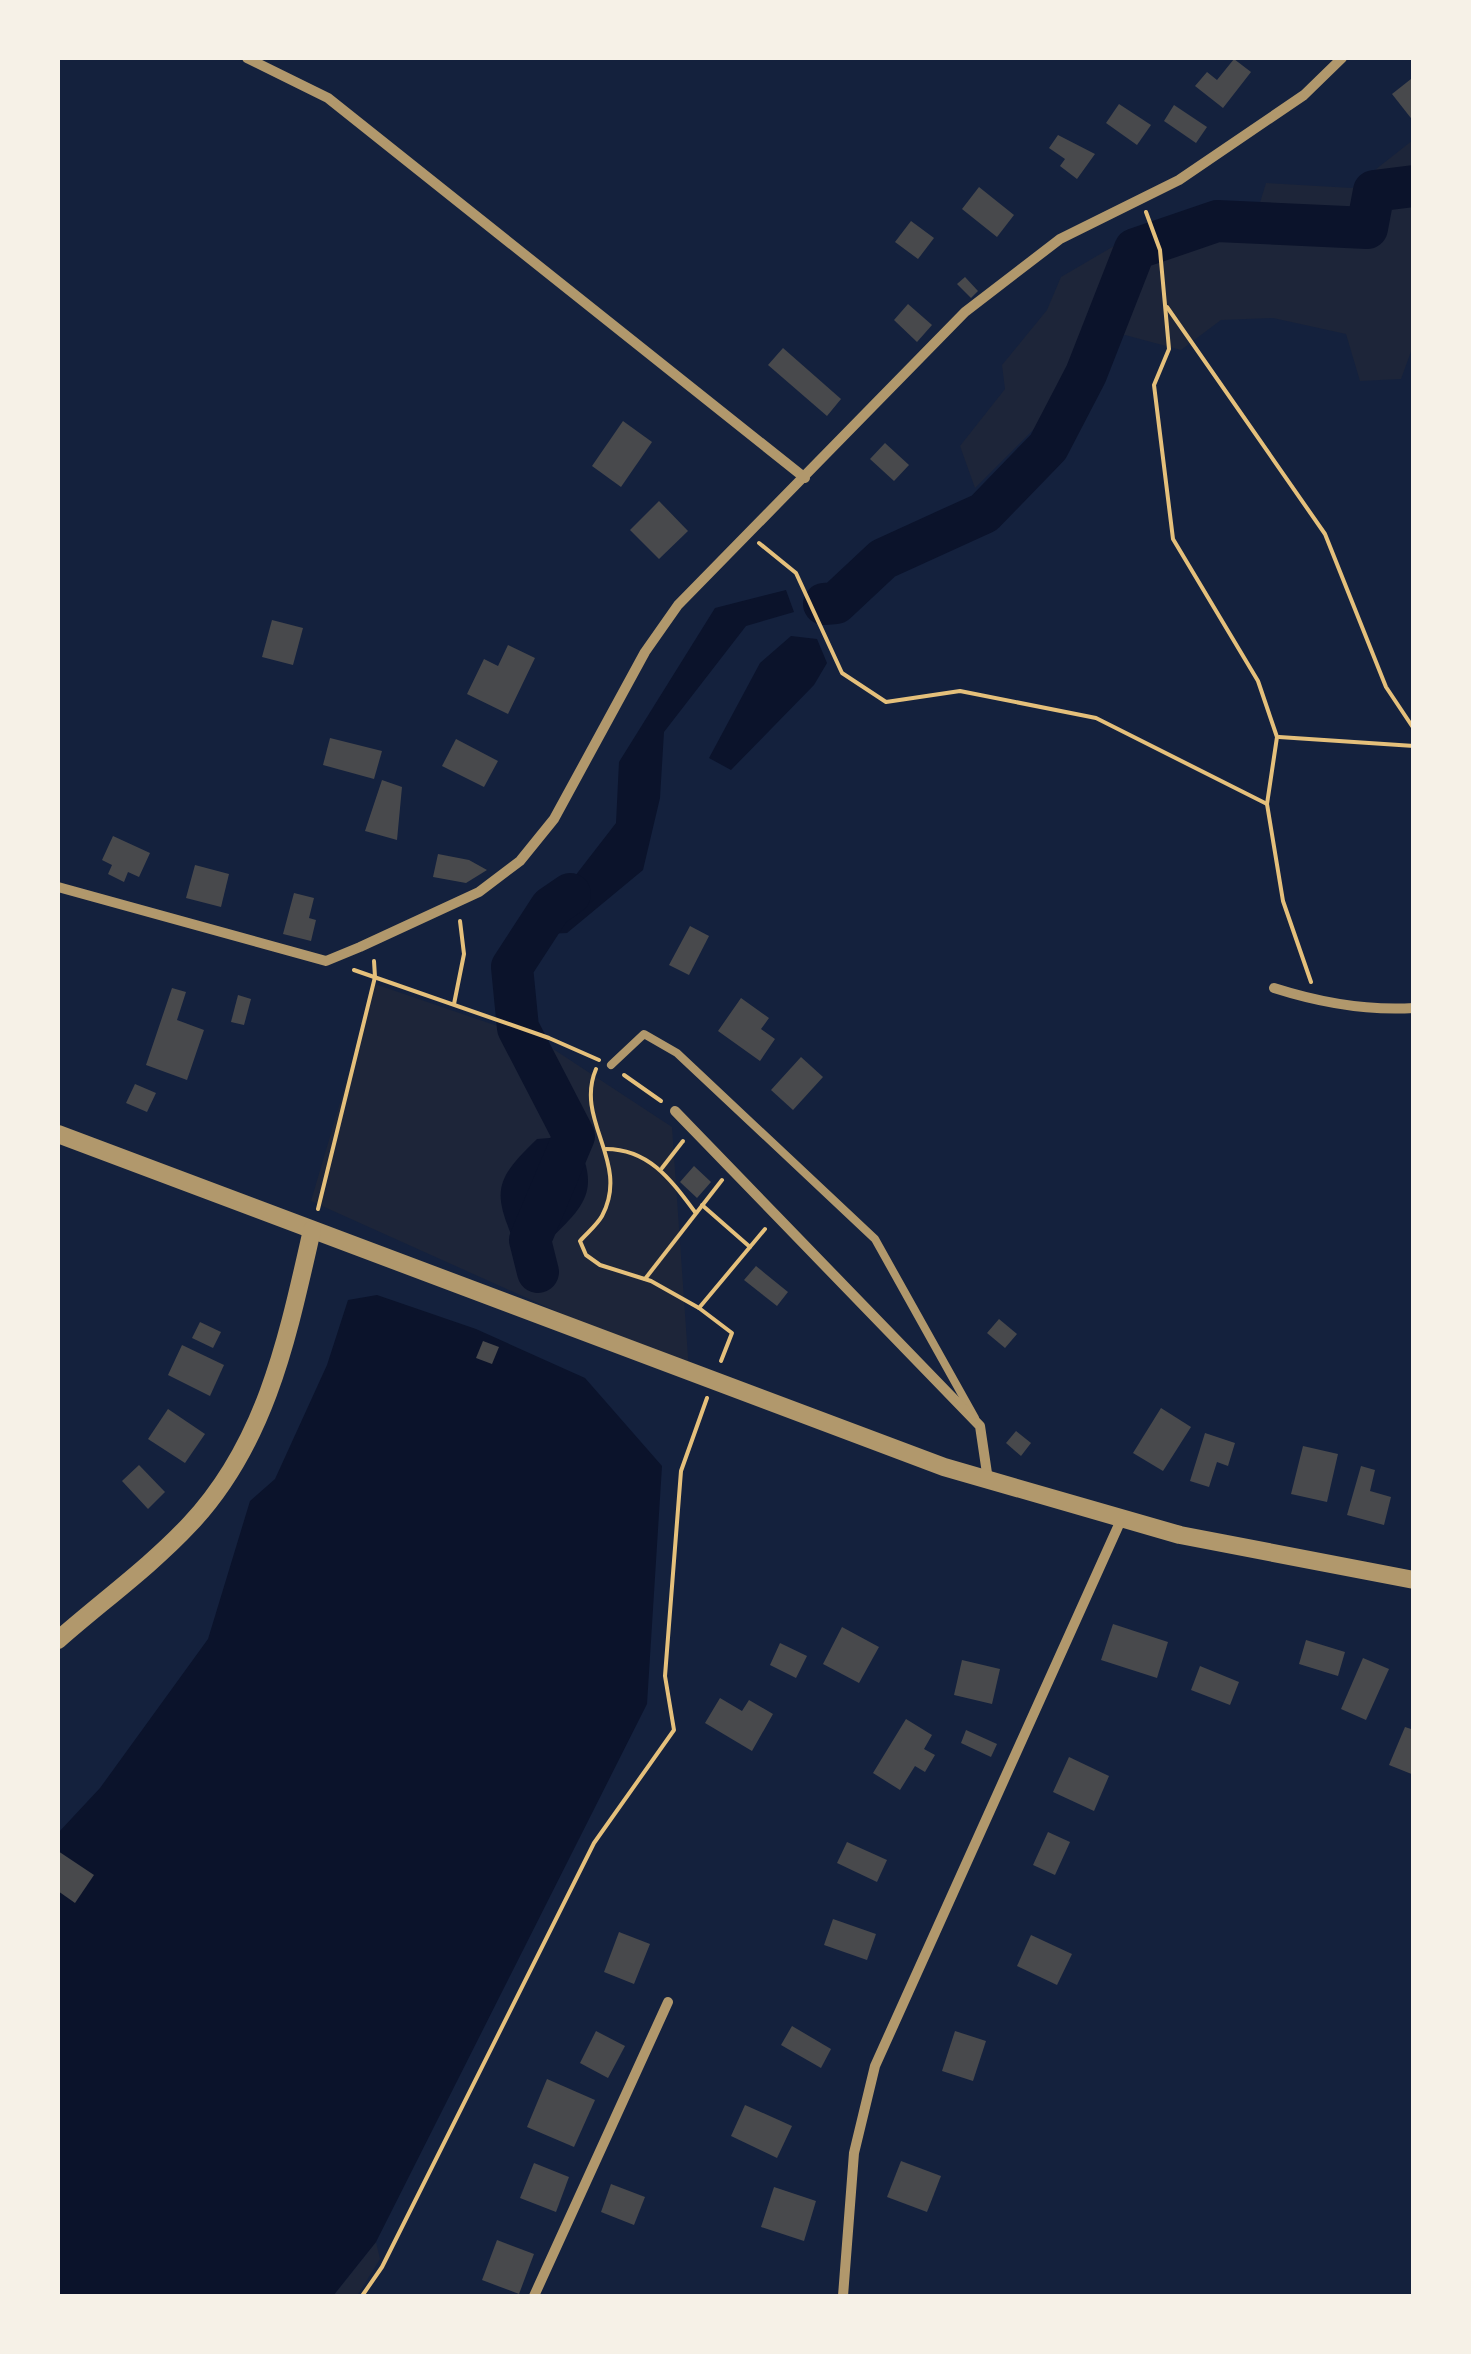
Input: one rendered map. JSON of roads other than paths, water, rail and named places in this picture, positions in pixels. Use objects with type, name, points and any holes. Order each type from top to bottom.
[{"type":"street","points":[[247,58],[328,98],[805,478]]},
{"type":"street","points":[[58,887],[326,960],[457,902],[507,873],[536,844],[588,761],[662,626],[965,312],[1060,239],[1179,180],[1304,95],[1342,58]]},
{"type":"street","points":[[1274,988],[1317,1000],[1387,1010],[1414,1008]]},
{"type":"street","points":[[674,1112],[980,1426],[988,1481]]},
{"type":"street","points":[[58,1134],[988,1481],[1122,1520],[1414,1580]]},
{"type":"street","points":[[58,1640],[191,1523],[248,1442],[282,1354],[312,1230]]},
{"type":"street","points":[[844,2296],[854,2154],[874,2066],[1122,1520]]},
{"type":"street","points":[[534,2296],[668,2002]]},
{"type":"lane","points":[[611,1065],[644,1034],[676,1053],[875,1239],[980,1426]]},
{"type":"waterway","points":[[824,604],[836,603],[883,559],[984,513],[1048,447],[1086,374],[1135,249],[1217,221],[1367,228],[1374,191],[1414,186]]},
{"type":"waterway","points":[[538,1272],[530,1240],[574,1136],[518,1028],[512,967],[551,907],[570,894]]}]
